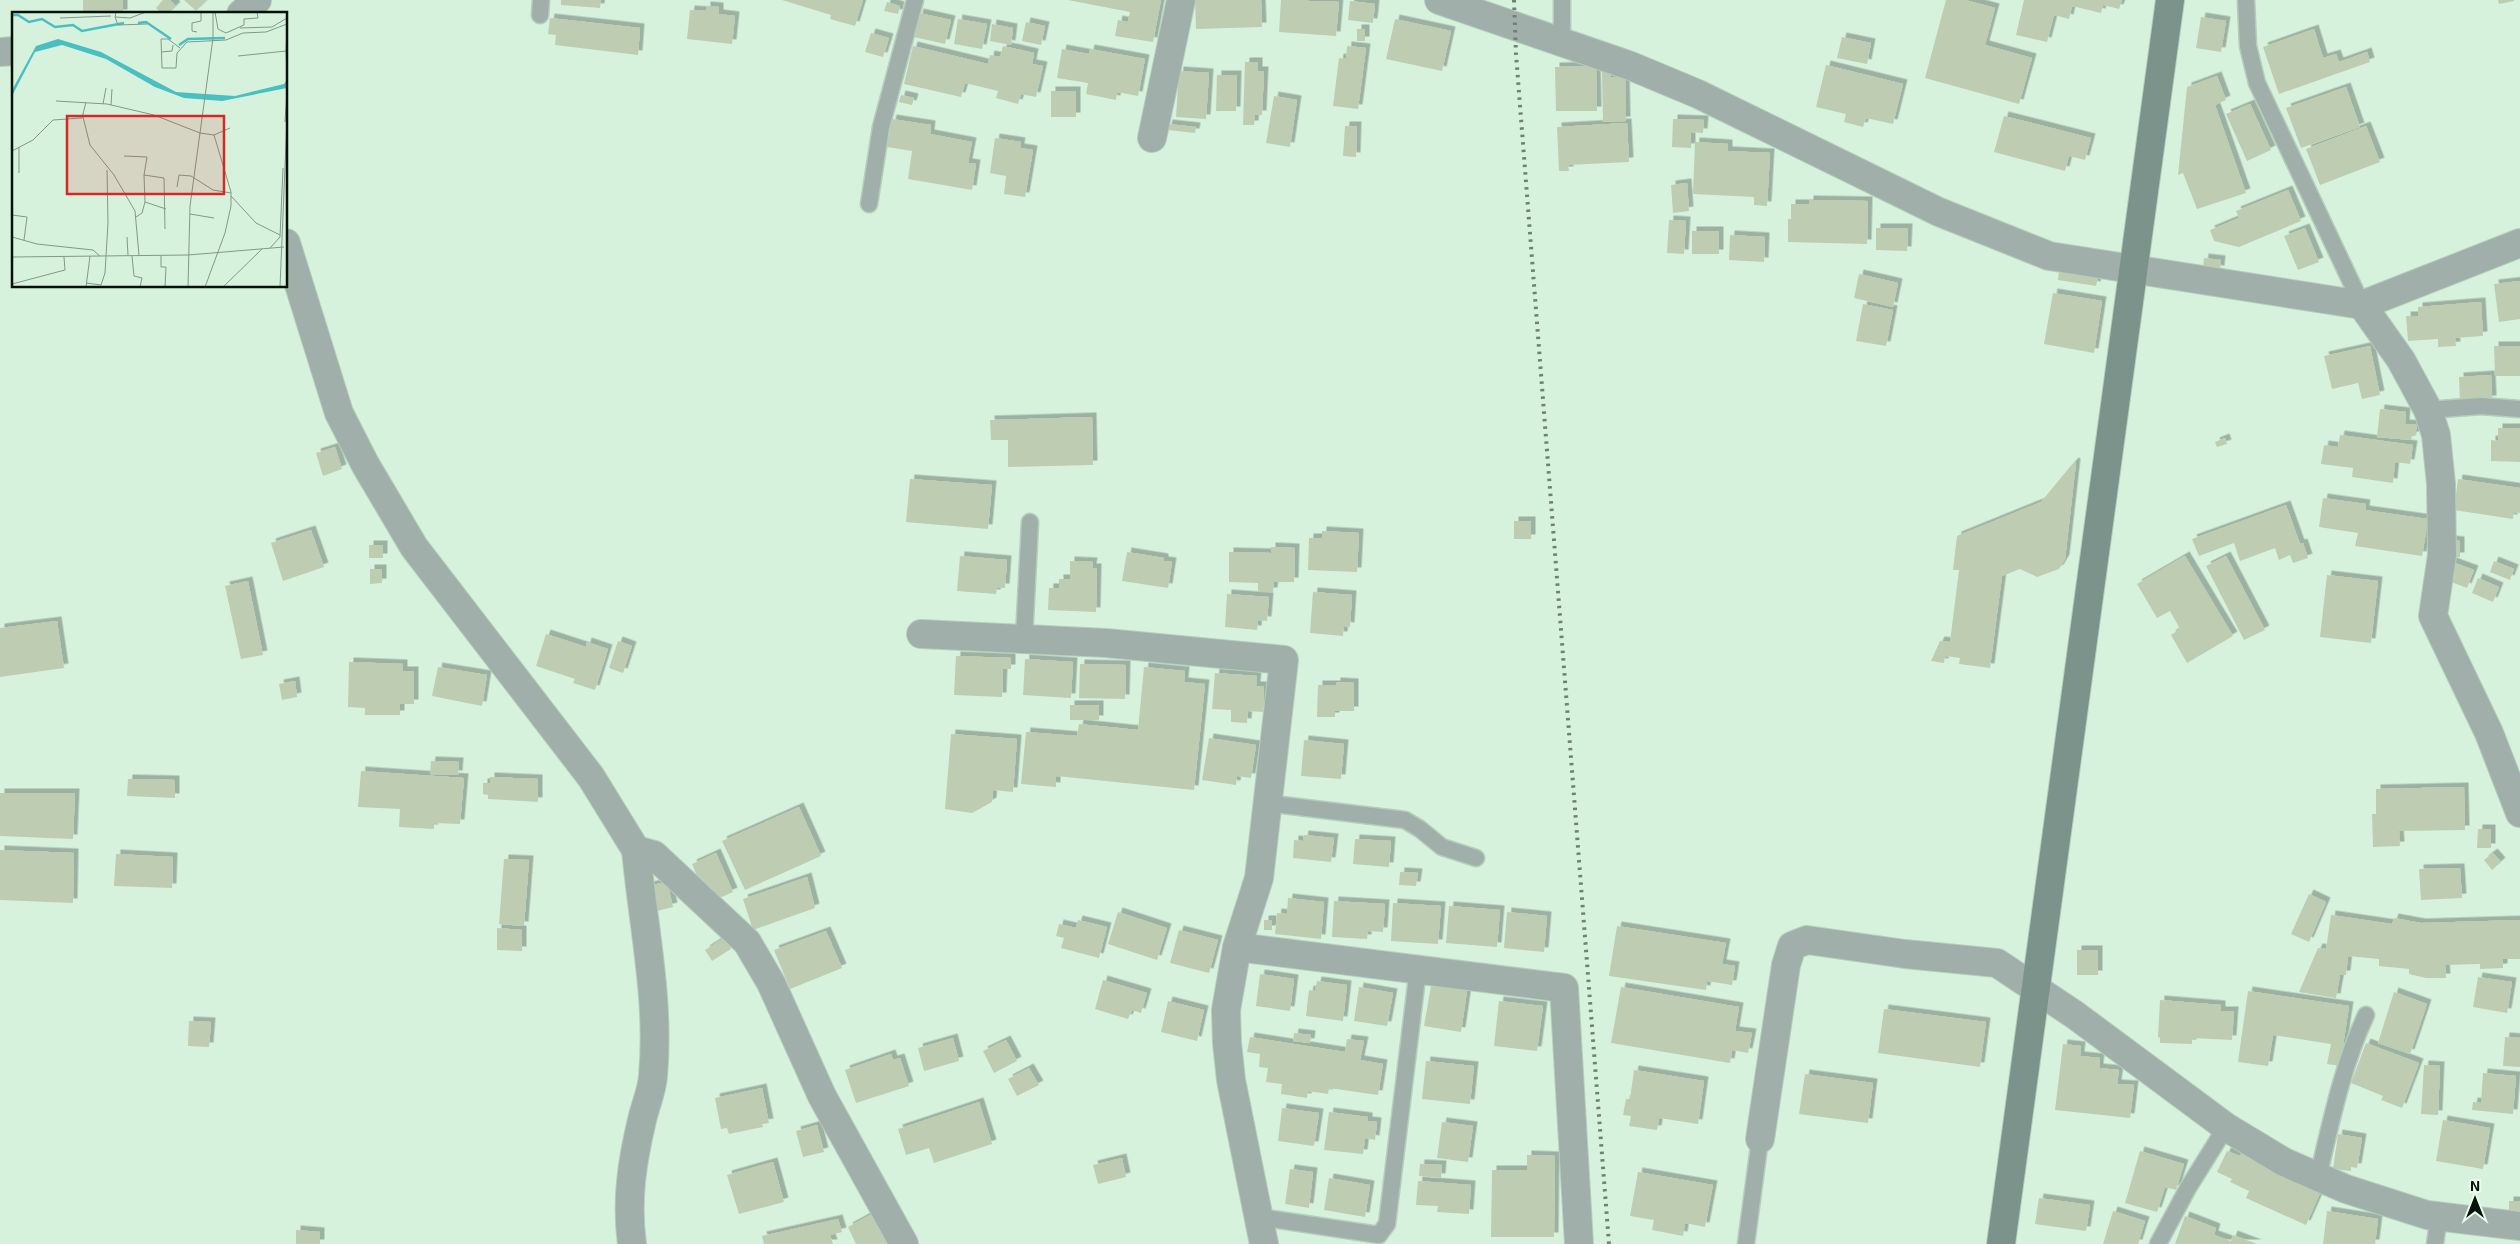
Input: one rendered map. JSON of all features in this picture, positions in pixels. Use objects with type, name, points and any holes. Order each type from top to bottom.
[{"type":"street","points":[[1152,138],[1181,0]]},
{"type":"street","points":[[1439,0],[1631,66],[1698,94],[1939,212],[2049,256],[2362,305],[2520,243]]},
{"type":"street","points":[[2001,1244],[2170,0]]},
{"type":"street","points":[[288,249],[339,413],[365,464],[414,547],[591,777],[636,850],[654,1005],[653,1078],[630,1175],[628,1216],[632,1244]]},
{"type":"street","points":[[2362,305],[2401,360],[2428,410],[2436,435],[2441,484],[2442,555],[2433,616],[2489,733],[2520,813]]},
{"type":"street","points":[[921,634],[1106,643],[1284,660],[1266,803],[1259,878],[1237,947],[1226,1010],[1231,1080],[1264,1244]]},
{"type":"street","points":[[636,850],[654,855],[747,942],[771,983],[822,1096],[904,1244]]},
{"type":"street","points":[[1760,1139],[1786,965],[1792,946],[1807,940],[1905,954],[1997,963],[2075,1015],[2226,1127],[2284,1162],[2346,1189],[2427,1215],[2520,1226]]},
{"type":"street","points":[[1237,947],[1564,988],[1579,1244]]},
{"type":"lane","points":[[869,204],[881,127],[915,0]]},
{"type":"lane","points":[[1562,0],[1562,43]]},
{"type":"lane","points":[[2246,0],[2248,46],[2257,83],[2362,305]]},
{"type":"lane","points":[[2428,410],[2481,406],[2520,409]]},
{"type":"lane","points":[[1024,639],[1030,522]]},
{"type":"lane","points":[[1266,803],[1404,820],[1442,848],[1476,858]]},
{"type":"lane","points":[[1259,1217],[1379,1235],[1387,1224],[1418,969]]},
{"type":"lane","points":[[2318,1177],[2337,1096],[2353,1044],[2366,1015]]},
{"type":"lane","points":[[2158,1244],[2188,1188],[2226,1127]]},
{"type":"lane","points":[[1746,1244],[1760,1139]]},
{"type":"lane","points":[[2435,1244],[2439,1216]]},
{"type":"building","points":[[83,0],[123,0],[123,12],[83,12]]},
{"type":"building","points":[[163,0],[170,0],[176,6],[170,12],[160,12],[156,8]]},
{"type":"building","points":[[184,0],[207,0],[196,11]]},
{"type":"building","points":[[561,0],[601,0],[600,8],[561,5]]},
{"type":"building","points":[[782,0],[863,0],[855,26],[830,19],[831,15]]},
{"type":"building","points":[[1068,0],[1161,0],[1153,42],[1115,36],[1118,20],[1128,22],[1130,12]]},
{"type":"building","points":[[1195,0],[1261,0],[1262,27],[1196,29]]},
{"type":"building","points":[[1281,0],[1339,2],[1336,36],[1279,32]]},
{"type":"building","points":[[1946,0],[1965,0],[1995,8],[1985,45],[2032,58],[2019,104],[1925,78]]},
{"type":"building","points":[[2024,0],[2122,0],[2119,9],[2103,5],[2101,13],[2072,6],[2069,19],[2054,15],[2047,42],[2016,35]]},
{"type":"building","points":[[2498,0],[2514,0],[2514,1],[2499,4]]},
{"type":"building","points":[[1350,1],[1375,4],[1373,23],[1348,20]]},
{"type":"building","points":[[887,2],[900,6],[898,14],[884,11]]},
{"type":"building","points":[[706,6],[719,7],[719,14],[735,16],[732,44],[687,39],[690,10],[706,11]]},
{"type":"building","points":[[919,13],[951,20],[945,44],[914,37]]},
{"type":"building","points":[[2201,17],[2226,21],[2221,52],[2196,48]]},
{"type":"building","points":[[550,18],[640,28],[638,55],[555,45],[556,35],[548,34]]},
{"type":"building","points":[[958,19],[987,24],[982,49],[954,44]]},
{"type":"building","points":[[1395,19],[1451,31],[1442,71],[1386,59]]},
{"type":"building","points":[[1026,22],[1045,26],[1041,45],[1022,41]]},
{"type":"building","points":[[992,24],[1013,28],[1011,45],[990,41]]},
{"type":"building","points":[[1357,29],[1365,29],[1365,41],[1357,41]]},
{"type":"building","points":[[2314,29],[2323,58],[2336,54],[2339,62],[2367,52],[2370,62],[2279,94],[2263,47]]},
{"type":"building","points":[[871,33],[889,38],[883,57],[865,52]]},
{"type":"building","points":[[1842,37],[1871,43],[1867,64],[1837,58]]},
{"type":"building","points":[[913,46],[988,64],[990,55],[1000,57],[1003,46],[1034,53],[1032,64],[1043,66],[1036,97],[1021,94],[1018,104],[996,98],[998,91],[965,83],[961,97],[904,84]]},
{"type":"building","points":[[1347,46],[1366,48],[1358,109],[1333,106],[1339,58],[1346,59]]},
{"type":"building","points":[[1062,49],[1089,54],[1090,49],[1145,59],[1138,96],[1117,92],[1116,100],[1086,94],[1088,83],[1057,78]]},
{"type":"building","points":[[1245,62],[1258,62],[1258,71],[1264,71],[1262,115],[1255,115],[1254,125],[1243,125]]},
{"type":"building","points":[[1826,65],[1903,84],[1893,124],[1866,118],[1863,127],[1844,122],[1846,114],[1816,107]]},
{"type":"building","points":[[1596,66],[1597,111],[1556,111],[1555,67]]},
{"type":"building","points":[[1179,71],[1209,73],[1206,119],[1176,117]]},
{"type":"building","points":[[1602,72],[1611,72],[1611,77],[1625,77],[1626,121],[1603,122]]},
{"type":"building","points":[[1217,75],[1237,75],[1236,111],[1216,111]]},
{"type":"building","points":[[2217,76],[2226,100],[2215,105],[2246,193],[2197,209],[2183,173],[2178,175],[2187,87]]},
{"type":"building","points":[[2346,87],[2360,127],[2301,148],[2286,108]]},
{"type":"building","points":[[1051,91],[1076,91],[1076,117],[1051,117]]},
{"type":"building","points":[[901,95],[914,98],[912,105],[899,102]]},
{"type":"building","points":[[1274,96],[1297,100],[1290,147],[1266,143]]},
{"type":"building","points":[[2250,104],[2271,150],[2247,161],[2226,114]]},
{"type":"building","points":[[2004,116],[2091,138],[2085,160],[2069,156],[2065,171],[1994,152]]},
{"type":"building","points":[[892,119],[931,125],[930,134],[972,142],[968,163],[976,164],[972,190],[908,179],[912,151],[887,147]]},
{"type":"building","points":[[1673,119],[1704,120],[1703,133],[1691,132],[1691,148],[1672,147]]},
{"type":"building","points":[[1627,123],[1629,162],[1568,165],[1569,171],[1559,171],[1557,127]]},
{"type":"building","points":[[1168,124],[1196,127],[1195,133],[1167,130]]},
{"type":"building","points":[[1345,126],[1357,126],[1356,157],[1343,156]]},
{"type":"building","points":[[2366,126],[2380,162],[2320,185],[2306,149]]},
{"type":"building","points":[[995,138],[1021,142],[1020,148],[1033,150],[1025,197],[1004,194],[1006,176],[990,173]]},
{"type":"building","points":[[1695,142],[1728,144],[1728,151],[1770,153],[1767,206],[1754,205],[1754,197],[1693,194]]},
{"type":"building","points":[[1687,183],[1689,211],[1673,213],[1671,185]]},
{"type":"building","points":[[2288,190],[2301,221],[2239,247],[2214,241],[2210,230],[2239,218],[2236,211]]},
{"type":"building","points":[[1809,200],[1868,201],[1867,244],[1788,242],[1788,219],[1791,219],[1791,204],[1809,204]]},
{"type":"building","points":[[1669,220],[1686,221],[1684,254],[1667,253]]},
{"type":"building","points":[[1876,228],[1908,228],[1907,251],[1876,250]]},
{"type":"building","points":[[2305,228],[2319,262],[2298,270],[2284,236]]},
{"type":"building","points":[[1692,231],[1719,231],[1719,254],[1692,254]]},
{"type":"building","points":[[1730,235],[1765,237],[1764,262],[1729,260]]},
{"type":"building","points":[[2204,258],[2221,260],[2220,270],[2203,269]]},
{"type":"building","points":[[2059,271],[2098,278],[2096,286],[2058,280]]},
{"type":"building","points":[[1859,274],[1898,283],[1893,307],[1854,298]]},
{"type":"building","points":[[2520,281],[2520,319],[2499,322],[2494,284]]},
{"type":"building","points":[[2053,293],[2102,301],[2094,353],[2044,344]]},
{"type":"building","points":[[2481,302],[2483,336],[2455,338],[2456,346],[2438,347],[2438,339],[2408,341],[2406,316],[2418,316],[2418,307]]},
{"type":"building","points":[[1863,304],[1893,310],[1886,346],[1856,341]]},
{"type":"building","points":[[2370,346],[2380,395],[2362,399],[2358,383],[2332,389],[2324,356]]},
{"type":"building","points":[[2494,346],[2520,346],[2520,376],[2495,376]]},
{"type":"building","points":[[2491,375],[2492,400],[2460,402],[2459,377]]},
{"type":"building","points":[[2380,409],[2406,412],[2405,424],[2417,425],[2415,436],[2412,436],[2411,440],[2377,437]]},
{"type":"building","points":[[1092,417],[1093,465],[1008,467],[1008,440],[991,440],[990,420]]},
{"type":"building","points":[[2498,428],[2520,428],[2520,462],[2491,461],[2491,440],[2498,441]]},
{"type":"building","points":[[2340,435],[2413,445],[2410,464],[2395,462],[2393,483],[2352,477],[2353,468],[2321,464],[2324,445],[2338,447]]},
{"type":"building","points":[[2225,438],[2227,444],[2217,447],[2215,442]]},
{"type":"building","points":[[335,447],[342,469],[323,476],[316,453]]},
{"type":"building","points":[[2074,462],[2076,463],[2065,559],[2059,569],[2037,577],[2020,569],[2002,576],[1990,668],[1959,664],[1960,658],[1945,656],[1944,663],[1931,661],[1940,641],[1950,642],[1959,570],[1953,570],[1957,536],[2041,502]]},
{"type":"building","points":[[910,479],[992,485],[988,529],[906,522]]},
{"type":"building","points":[[2458,479],[2520,488],[2520,513],[2514,512],[2513,519],[2454,510]]},
{"type":"building","points":[[2323,498],[2366,504],[2365,510],[2428,519],[2422,556],[2355,546],[2358,533],[2319,527]]},
{"type":"building","points":[[2286,505],[2300,544],[2303,543],[2308,558],[2293,563],[2290,555],[2279,560],[2275,548],[2240,561],[2234,543],[2199,556],[2192,539]]},
{"type":"building","points":[[1514,521],[1531,521],[1531,539],[1514,539]]},
{"type":"building","points":[[311,530],[324,567],[283,581],[271,543]]},
{"type":"building","points":[[1322,531],[1359,533],[1357,572],[1308,570],[1309,538],[1322,538]]},
{"type":"building","points":[[2450,540],[2460,541],[2460,557],[2450,557]]},
{"type":"building","points":[[369,545],[383,545],[383,558],[369,558]]},
{"type":"building","points":[[1271,547],[1295,548],[1294,582],[1274,582],[1273,592],[1258,592],[1258,583],[1229,582],[1229,552],[1271,553]]},
{"type":"building","points":[[1127,552],[1164,558],[1164,561],[1172,562],[1168,588],[1122,581]]},
{"type":"building","points":[[960,556],[1007,560],[1005,588],[997,588],[996,594],[957,591]]},
{"type":"building","points":[[2185,556],[2233,636],[2187,663],[2171,635],[2180,629],[2170,611],[2157,618],[2137,584]]},
{"type":"building","points":[[2226,556],[2265,630],[2244,640],[2206,566]]},
{"type":"building","points":[[1070,561],[1093,562],[1092,568],[1097,568],[1096,612],[1048,610],[1049,588],[1059,588],[1059,579],[1070,579]]},
{"type":"building","points":[[2494,561],[2514,569],[2510,580],[2490,572]]},
{"type":"building","points":[[2452,562],[2474,570],[2467,588],[2446,580]]},
{"type":"building","points":[[370,569],[382,569],[382,583],[370,584]]},
{"type":"building","points":[[2327,575],[2378,581],[2371,643],[2320,637]]},
{"type":"building","points":[[2478,578],[2499,587],[2493,602],[2472,593]]},
{"type":"building","points":[[248,581],[263,655],[241,659],[225,586]]},
{"type":"building","points":[[1313,592],[1352,595],[1350,627],[1344,626],[1343,636],[1310,633]]},
{"type":"building","points":[[1227,594],[1269,597],[1267,621],[1258,620],[1257,630],[1225,627]]},
{"type":"building","points":[[57,621],[64,668],[0,677],[0,628]]},
{"type":"building","points":[[546,634],[586,647],[587,642],[608,649],[595,690],[573,683],[575,679],[536,666]]},
{"type":"building","points":[[618,641],[632,646],[623,673],[609,668]]},
{"type":"building","points":[[956,656],[1011,658],[1011,669],[1003,669],[1002,697],[954,695]]},
{"type":"building","points":[[1025,659],[1073,662],[1071,698],[1023,695]]},
{"type":"building","points":[[349,662],[403,664],[403,671],[414,671],[414,704],[400,704],[400,715],[365,715],[365,708],[348,707]]},
{"type":"building","points":[[1080,664],[1126,665],[1125,699],[1079,698]]},
{"type":"building","points":[[438,667],[487,675],[482,706],[432,696]]},
{"type":"building","points":[[1144,667],[1185,671],[1184,682],[1205,684],[1194,790],[1056,776],[1056,787],[1021,784],[1026,732],[1077,736],[1079,724],[1138,730]]},
{"type":"building","points":[[1215,673],[1257,676],[1256,686],[1264,686],[1263,712],[1248,711],[1247,723],[1231,722],[1231,710],[1212,709]]},
{"type":"building","points":[[295,681],[297,697],[282,700],[279,684]]},
{"type":"building","points":[[1336,682],[1354,683],[1354,711],[1335,711],[1335,717],[1317,717],[1318,685],[1336,685]]},
{"type":"building","points":[[1070,705],[1099,705],[1099,720],[1070,720]]},
{"type":"building","points":[[951,734],[1017,739],[1013,792],[993,790],[992,802],[972,813],[945,809]]},
{"type":"building","points":[[1209,738],[1256,745],[1251,778],[1237,776],[1236,785],[1202,780]]},
{"type":"building","points":[[1304,740],[1344,744],[1341,779],[1301,776]]},
{"type":"building","points":[[431,761],[459,762],[458,775],[430,774]]},
{"type":"building","points":[[361,771],[464,778],[460,824],[434,823],[434,829],[399,827],[400,809],[358,807]]},
{"type":"building","points":[[490,777],[538,779],[538,802],[488,799],[488,795],[483,794],[483,783],[490,783]]},
{"type":"building","points":[[128,779],[175,780],[175,798],[127,796]]},
{"type":"building","points":[[2464,787],[2465,830],[2399,831],[2400,846],[2373,847],[2372,814],[2376,814],[2376,789]]},
{"type":"building","points":[[0,793],[75,793],[73,839],[0,836]]},
{"type":"building","points":[[799,807],[821,856],[745,890],[722,841]]},
{"type":"building","points":[[2478,829],[2491,829],[2491,848],[2477,848]]},
{"type":"building","points":[[1304,835],[1334,838],[1331,862],[1293,858],[1294,840],[1303,841]]},
{"type":"building","points":[[1355,839],[1391,841],[1389,867],[1353,864]]},
{"type":"building","points":[[0,850],[74,853],[73,903],[0,900]]},
{"type":"building","points":[[716,853],[733,892],[715,900],[704,892],[692,864]]},
{"type":"building","points":[[2493,853],[2501,862],[2492,870],[2484,860]]},
{"type":"building","points":[[116,854],[173,857],[172,888],[114,886]]},
{"type":"building","points":[[504,859],[529,860],[524,926],[499,924]]},
{"type":"building","points":[[2460,868],[2462,898],[2421,900],[2419,869]]},
{"type":"building","points":[[1400,872],[1418,873],[1416,886],[1399,885]]},
{"type":"building","points":[[807,877],[815,908],[753,930],[743,899]]},
{"type":"building","points":[[667,882],[673,907],[653,912],[648,886]]},
{"type":"building","points":[[2309,894],[2326,902],[2309,942],[2291,934]]},
{"type":"building","points":[[1288,898],[1324,902],[1321,939],[1275,934],[1277,913],[1287,914]]},
{"type":"building","points":[[1334,901],[1385,904],[1383,932],[1368,931],[1367,939],[1332,937]]},
{"type":"building","points":[[1393,903],[1441,906],[1438,944],[1391,941]]},
{"type":"building","points":[[1449,906],[1500,910],[1497,947],[1446,943]]},
{"type":"building","points":[[1118,912],[1167,928],[1157,960],[1108,944]]},
{"type":"building","points":[[1507,912],[1547,916],[1544,952],[1504,948]]},
{"type":"building","points":[[2331,915],[2392,924],[2394,918],[2421,923],[2520,920],[2520,959],[2503,959],[2503,968],[2480,969],[2480,964],[2445,965],[2446,978],[2426,978],[2409,974],[2409,969],[2379,966],[2379,959],[2348,956],[2346,975],[2340,975],[2336,998],[2299,992],[2318,948],[2326,949]]},
{"type":"building","points":[[1078,920],[1107,927],[1099,958],[1061,948],[1064,938],[1056,936],[1059,924],[1076,928]]},
{"type":"building","points":[[1264,920],[1272,920],[1272,930],[1264,930]]},
{"type":"building","points":[[1617,926],[1726,943],[1722,964],[1735,966],[1732,985],[1707,981],[1706,990],[1609,976]]},
{"type":"building","points":[[497,928],[522,930],[522,951],[497,950]]},
{"type":"building","points":[[1179,930],[1218,940],[1209,973],[1170,963]]},
{"type":"building","points":[[826,931],[842,968],[790,989],[774,950]]},
{"type":"building","points":[[724,938],[731,949],[712,961],[705,950]]},
{"type":"building","points":[[2077,950],[2098,950],[2098,975],[2077,975]]},
{"type":"building","points":[[1260,974],[1294,979],[1290,1011],[1256,1006]]},
{"type":"building","points":[[2478,977],[2512,982],[2507,1013],[2473,1007]]},
{"type":"building","points":[[1103,980],[1147,993],[1141,1013],[1132,1010],[1128,1019],[1095,1009]]},
{"type":"building","points":[[1317,981],[1347,985],[1343,1021],[1306,1016],[1309,990],[1315,991]]},
{"type":"building","points":[[1431,986],[1467,991],[1461,1032],[1424,1026]]},
{"type":"building","points":[[1359,987],[1393,993],[1387,1026],[1354,1021]]},
{"type":"building","points":[[1621,987],[1739,1007],[1735,1031],[1752,1033],[1748,1053],[1732,1050],[1730,1063],[1611,1043]]},
{"type":"building","points":[[2248,991],[2349,1006],[2340,1066],[2327,1064],[2331,1044],[2273,1035],[2268,1066],[2238,1062]]},
{"type":"building","points":[[2394,992],[2427,1004],[2410,1054],[2378,1043]]},
{"type":"building","points":[[2160,1000],[2221,1005],[2221,1011],[2234,1011],[2232,1040],[2192,1038],[2192,1044],[2160,1043],[2160,1038],[2158,1037]]},
{"type":"building","points":[[1168,1001],[1204,1010],[1197,1041],[1161,1032]]},
{"type":"building","points":[[1499,1001],[1543,1006],[1537,1051],[1494,1046]]},
{"type":"building","points":[[1884,1009],[1986,1022],[1980,1067],[1878,1053]]},
{"type":"building","points":[[189,1021],[211,1022],[209,1047],[188,1046]]},
{"type":"building","points":[[1294,1033],[1311,1035],[1310,1043],[1293,1041]]},
{"type":"building","points":[[1250,1037],[1345,1052],[1347,1039],[1364,1041],[1360,1060],[1383,1064],[1378,1095],[1329,1088],[1328,1094],[1308,1091],[1307,1098],[1281,1094],[1282,1084],[1266,1082],[1268,1068],[1259,1067],[1260,1054],[1247,1052]]},
{"type":"building","points":[[2505,1037],[2520,1038],[2520,1067],[2503,1066]]},
{"type":"building","points":[[953,1038],[959,1061],[924,1071],[918,1048]]},
{"type":"building","points":[[1006,1040],[1017,1061],[994,1073],[983,1051]]},
{"type":"building","points":[[2366,1043],[2419,1063],[2402,1108],[2381,1100],[2383,1096],[2351,1083]]},
{"type":"building","points":[[2063,1044],[2081,1046],[2080,1056],[2100,1058],[2099,1068],[2119,1070],[2117,1084],[2134,1085],[2130,1118],[2055,1110]]},
{"type":"building","points":[[891,1054],[893,1060],[900,1058],[909,1086],[856,1103],[845,1070]]},
{"type":"building","points":[[1426,1061],[1474,1066],[1470,1104],[1422,1099]]},
{"type":"building","points":[[2424,1065],[2440,1066],[2438,1115],[2421,1114]]},
{"type":"building","points":[[1029,1068],[1039,1085],[1017,1096],[1008,1079]]},
{"type":"building","points":[[1634,1070],[1704,1081],[1698,1124],[1659,1118],[1657,1130],[1629,1126],[1631,1116],[1623,1115],[1626,1099],[1630,1099]]},
{"type":"building","points":[[2483,1073],[2516,1076],[2513,1114],[2472,1110],[2473,1102],[2481,1103]]},
{"type":"building","points":[[1805,1074],[1873,1083],[1868,1123],[1799,1114]]},
{"type":"building","points":[[762,1088],[769,1123],[762,1124],[763,1127],[729,1134],[727,1128],[721,1129],[715,1098]]},
{"type":"building","points":[[979,1102],[992,1144],[934,1163],[929,1148],[906,1155],[898,1129]]},
{"type":"building","points":[[1282,1108],[1319,1113],[1314,1146],[1278,1141]]},
{"type":"building","points":[[1329,1112],[1368,1117],[1368,1121],[1377,1122],[1375,1140],[1365,1138],[1363,1154],[1324,1150]]},
{"type":"building","points":[[2443,1120],[2490,1128],[2483,1169],[2436,1161]]},
{"type":"building","points":[[1442,1122],[1473,1126],[1468,1162],[1437,1158]]},
{"type":"building","points":[[817,1125],[824,1152],[803,1157],[796,1131]]},
{"type":"building","points":[[2338,1134],[2362,1138],[2357,1168],[2351,1167],[2351,1171],[2333,1169]]},
{"type":"building","points":[[2140,1151],[2184,1164],[2176,1190],[2165,1187],[2157,1212],[2125,1203]]},
{"type":"building","points":[[2227,1151],[2240,1156],[2241,1154],[2321,1191],[2306,1225],[2246,1198],[2249,1191],[2230,1182],[2232,1179],[2217,1172]]},
{"type":"building","points":[[1527,1155],[1555,1156],[1554,1237],[1491,1237],[1492,1170],[1527,1170]]},
{"type":"building","points":[[1122,1158],[1126,1177],[1098,1184],[1093,1165]]},
{"type":"building","points":[[773,1162],[784,1202],[739,1214],[727,1175]]},
{"type":"building","points":[[1420,1164],[1442,1165],[1441,1178],[1419,1176]]},
{"type":"building","points":[[1290,1169],[1313,1172],[1309,1208],[1285,1204]]},
{"type":"building","points":[[1638,1172],[1713,1185],[1705,1227],[1685,1223],[1683,1236],[1652,1230],[1654,1220],[1630,1216]]},
{"type":"building","points":[[1329,1178],[1370,1185],[1365,1217],[1324,1210]]},
{"type":"building","points":[[1418,1181],[1471,1185],[1469,1214],[1437,1212],[1438,1206],[1416,1205]]},
{"type":"building","points":[[2039,1198],[2090,1205],[2086,1231],[2035,1224]]},
{"type":"building","points":[[2509,1201],[2520,1201],[2520,1214],[2509,1214]]},
{"type":"building","points":[[2113,1211],[2145,1221],[2138,1244],[2103,1244]]},
{"type":"building","points":[[2327,1211],[2378,1219],[2375,1244],[2323,1244]]},
{"type":"building","points":[[872,1214],[887,1244],[856,1244],[848,1227]]},
{"type":"building","points":[[2185,1216],[2216,1228],[2214,1235],[2231,1241],[2233,1235],[2257,1244],[2175,1244]]},
{"type":"building","points":[[838,1219],[842,1232],[830,1235],[833,1244],[764,1244],[762,1236]]},
{"type":"building","points":[[296,1230],[320,1232],[320,1244],[296,1244]]},
{"type":"railway","points":[[1514,0],[1516,54],[1609,1244]]}]
